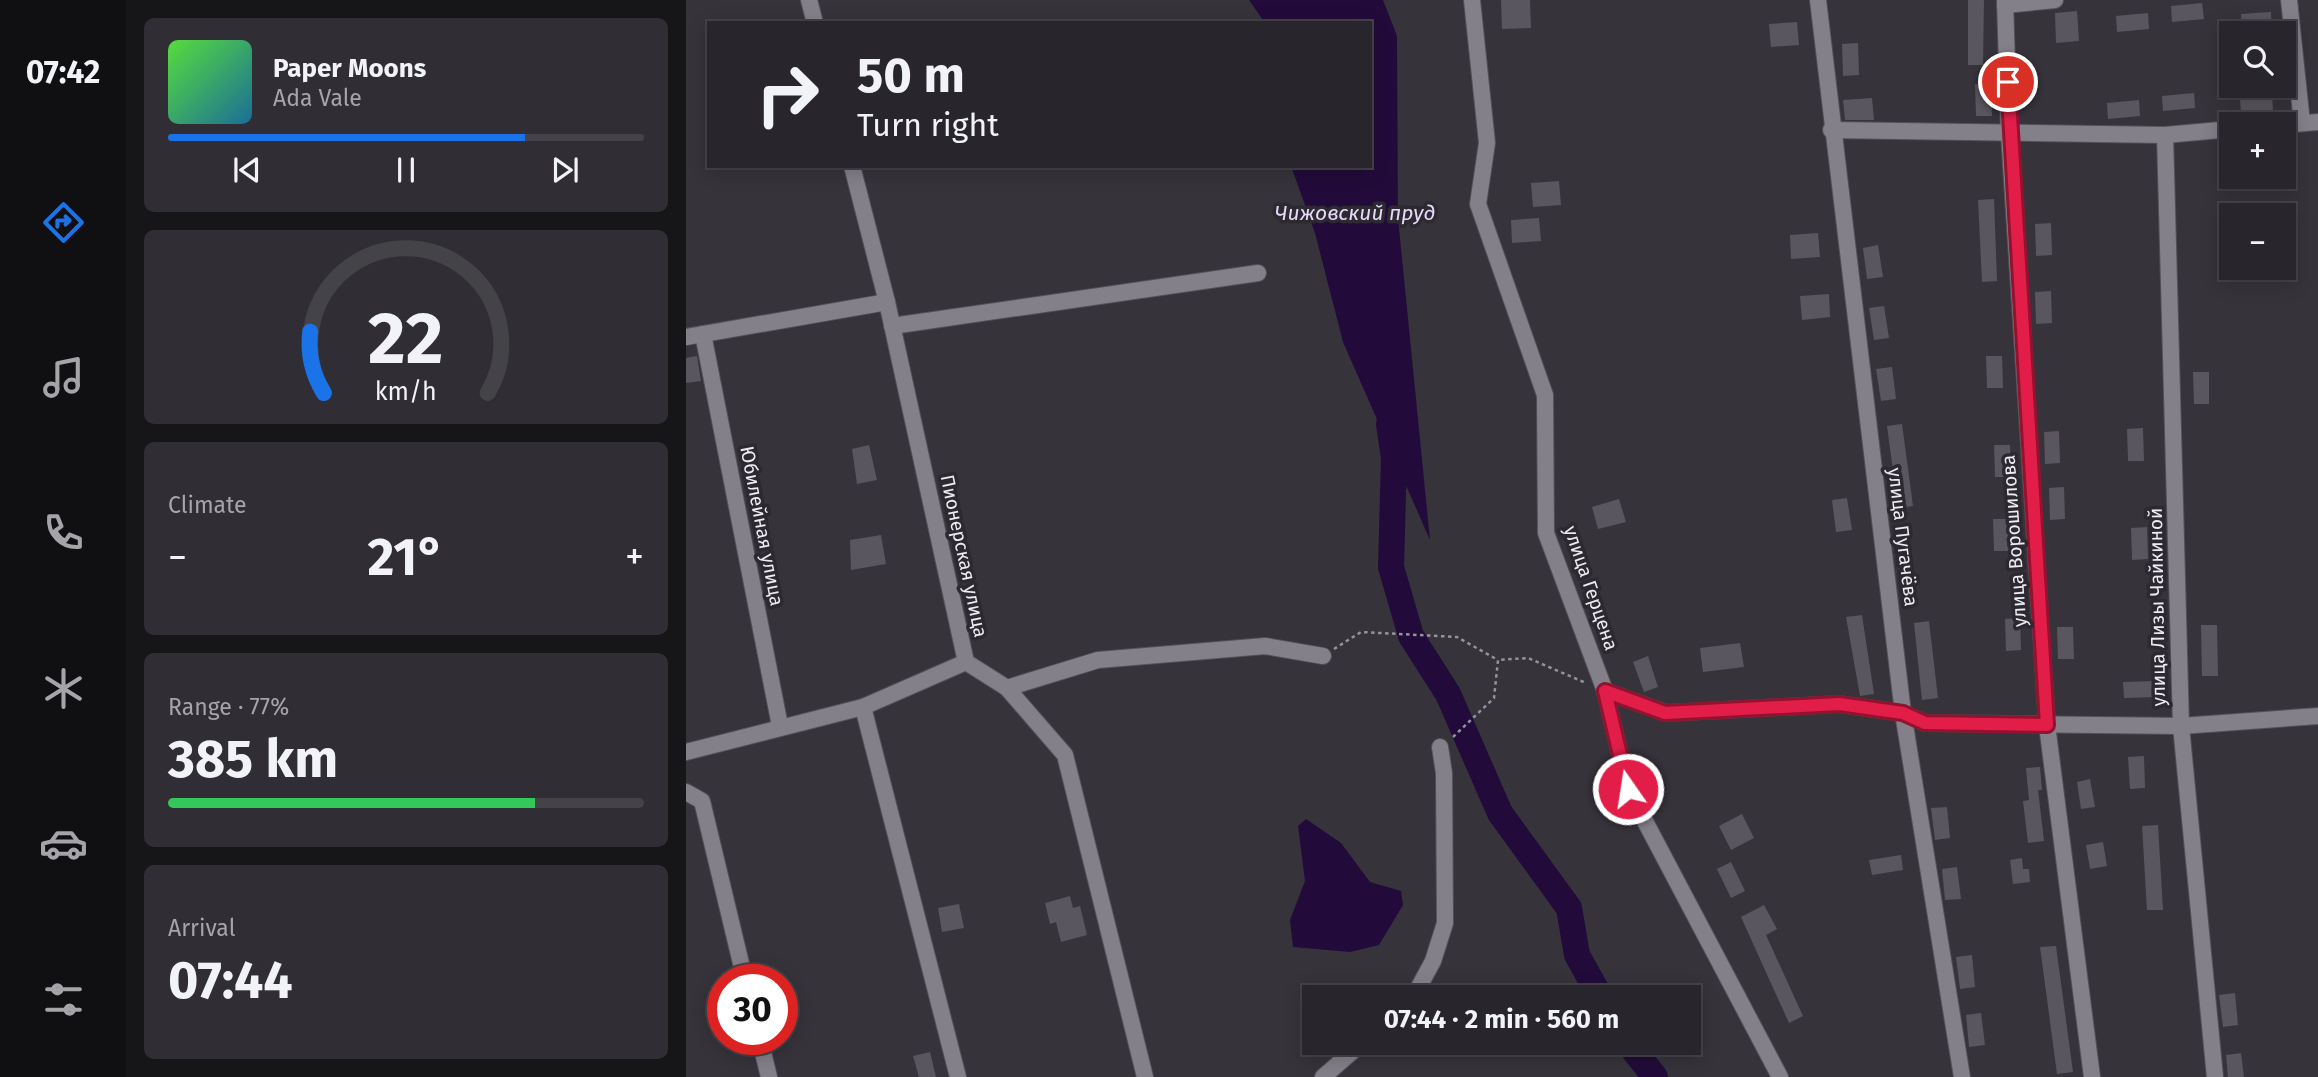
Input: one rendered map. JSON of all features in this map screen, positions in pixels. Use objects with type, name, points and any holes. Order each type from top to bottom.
[{"type":"street","points":[[809,0],[814,21]]},
{"type":"street","name":"улица Герцена","points":[[1472,0],[1487,143],[1478,204],[1545,395],[1546,533],[1605,691],[1628,789],[1780,1077]]},
{"type":"street","name":"улица Пугачёва","points":[[1818,0],[1831,130],[1903,713],[1962,1077]]},
{"type":"street","points":[[2005,3],[2055,0]]},
{"type":"street","points":[[2289,0],[2310,123]]},
{"type":"street","name":"улица Ворошилова","points":[[2005,3],[2009,133],[2047,725],[2092,1077]]},
{"type":"street","points":[[1831,130],[2165,135],[2219,130]]},
{"type":"street","name":"улица Лизы Чайкиной","points":[[2165,135],[2181,726],[2215,1077]]},
{"type":"street","name":"Пионерская улица","points":[[853,168],[887,302],[966,662],[1007,688],[1065,755],[1145,1077]]},
{"type":"street","points":[[892,326],[1258,273]]},
{"type":"street","points":[[686,337],[887,302]]},
{"type":"street","name":"Юбилейная улица","points":[[703,334],[780,726]]},
{"type":"street","points":[[1007,688],[1098,660],[1265,646],[1323,656]]},
{"type":"street","points":[[686,752],[863,707],[966,662]]},
{"type":"street","points":[[1605,691],[1665,713],[1839,704],[1903,713],[1925,723],[2181,726],[2318,716]]},
{"type":"street","points":[[863,707],[958,1077]]},
{"type":"street","points":[[1420,985],[1433,961],[1445,923],[1444,773],[1440,747]]},
{"type":"street","points":[[686,792],[702,801],[741,964]]},
{"type":"street","points":[[764,1055],[769,1077]]},
{"type":"street","points":[[1323,1077],[1349,1055]]},
{"type":"path","points":[[1323,656],[1361,632],[1457,637],[1498,660],[1528,658],[1605,691]]},
{"type":"path","points":[[1440,747],[1477,717],[1494,698],[1498,660]]},
{"type":"water","name":"Чижовский пруд","points":[[1249,0],[1383,0],[1397,36],[1398,218],[1430,540],[1343,342],[1315,233],[1292,168],[1372,168],[1372,21],[1264,21]]},
{"type":"water","points":[[1306,819],[1341,843],[1370,882],[1401,891],[1403,905],[1379,945],[1350,952],[1293,947],[1290,920],[1305,881],[1298,826]]},
{"type":"building","points":[[1501,0],[1530,0],[1531,28],[1502,29]]},
{"type":"building","points":[[1968,0],[1984,0],[1983,65],[1968,65]]},
{"type":"building","points":[[2202,3],[2204,19],[2172,22],[2171,6]]},
{"type":"building","points":[[2077,11],[2079,41],[2056,43],[2055,13]]},
{"type":"building","points":[[2271,12],[2271,21],[2241,21],[2241,14]]},
{"type":"building","points":[[2148,13],[2149,29],[2117,32],[2116,16]]},
{"type":"building","points":[[1797,22],[1799,45],[1771,47],[1769,24]]},
{"type":"building","points":[[1858,43],[1859,75],[1843,76],[1842,44]]},
{"type":"building","points":[[1975,84],[1991,84],[1992,116],[1976,116]]},
{"type":"building","points":[[2194,93],[2195,108],[2163,111],[2162,96]]},
{"type":"building","points":[[1872,98],[1874,120],[1845,120],[1843,100]]},
{"type":"building","points":[[2240,98],[2272,98],[2273,111],[2241,112]]},
{"type":"building","points":[[2139,100],[2140,116],[2108,119],[2107,103]]},
{"type":"building","points":[[1559,181],[1561,205],[1533,207],[1531,183]]},
{"type":"building","points":[[1994,199],[1997,281],[1982,282],[1978,200]]},
{"type":"building","points":[[1539,218],[1541,241],[1512,243],[1511,220]]},
{"type":"building","points":[[2051,223],[2052,255],[2036,256],[2035,224]]},
{"type":"building","points":[[1818,233],[1820,257],[1791,259],[1790,235]]},
{"type":"building","points":[[1878,245],[1883,277],[1867,279],[1863,248]]},
{"type":"building","points":[[2051,291],[2052,323],[2036,324],[2035,292]]},
{"type":"building","points":[[1829,294],[1830,317],[1802,320],[1800,296]]},
{"type":"building","points":[[1884,306],[1889,338],[1874,340],[1869,308]]},
{"type":"building","points":[[697,356],[701,381],[686,383],[686,358]]},
{"type":"building","points":[[1986,356],[2002,356],[2003,388],[1987,388]]},
{"type":"building","points":[[1892,367],[1896,399],[1881,401],[1876,369]]},
{"type":"building","points":[[2193,372],[2209,372],[2209,404],[2194,404]]},
{"type":"building","points":[[1902,424],[1913,506],[1898,508],[1887,426]]},
{"type":"building","points":[[2143,428],[2144,461],[2128,461],[2127,429]]},
{"type":"building","points":[[2059,431],[2060,463],[2045,464],[2044,432]]},
{"type":"building","points":[[869,445],[877,480],[857,484],[852,449]]},
{"type":"building","points":[[1994,445],[2010,445],[2011,477],[1995,477]]},
{"type":"building","points":[[2064,487],[2065,519],[2050,520],[2049,488]]},
{"type":"building","points":[[1847,498],[1852,530],[1836,532],[1832,500]]},
{"type":"building","points":[[1619,499],[1626,522],[1598,529],[1592,507]]},
{"type":"building","points":[[1993,519],[2009,519],[2010,551],[1994,551]]},
{"type":"building","points":[[2147,527],[2148,559],[2132,560],[2131,528]]},
{"type":"building","points":[[881,535],[886,564],[851,570],[850,540]]},
{"type":"building","points":[[1862,615],[1874,694],[1860,696],[1846,617]]},
{"type":"building","points":[[2020,618],[2021,650],[2006,651],[2005,619]]},
{"type":"building","points":[[1929,621],[1938,698],[1922,700],[1914,623]]},
{"type":"building","points":[[2201,625],[2217,625],[2218,676],[2202,676]]},
{"type":"building","points":[[2057,627],[2073,627],[2074,659],[2058,659]]},
{"type":"building","points":[[1740,643],[1744,667],[1703,672],[1700,648]]},
{"type":"building","points":[[1648,656],[1658,687],[1644,692],[1633,662]]},
{"type":"building","points":[[2155,681],[2156,697],[2124,698],[2123,682]]},
{"type":"building","points":[[2144,756],[2145,788],[2130,789],[2128,757]]},
{"type":"building","points":[[2040,767],[2042,790],[2038,790],[2044,841],[2028,843],[2023,801],[2029,800],[2026,768]]},
{"type":"building","points":[[2090,779],[2095,807],[2081,809],[2077,782]]},
{"type":"building","points":[[1947,807],[1950,838],[1935,840],[1931,808]]},
{"type":"building","points":[[1742,814],[1754,838],[1731,850],[1719,826]]},
{"type":"building","points":[[2158,825],[2163,910],[2147,910],[2142,826]]},
{"type":"building","points":[[2103,842],[2107,866],[2090,869],[2086,845]]},
{"type":"building","points":[[1901,855],[1903,870],[1872,875],[1869,860]]},
{"type":"building","points":[[2022,858],[2023,869],[2029,869],[2030,882],[2013,884],[2010,860]]},
{"type":"building","points":[[1731,862],[1745,891],[1731,898],[1717,869]]},
{"type":"building","points":[[1957,867],[1961,899],[1945,900],[1942,869]]},
{"type":"building","points":[[1070,896],[1073,908],[1080,906],[1087,935],[1061,942],[1056,922],[1050,924],[1045,903]]},
{"type":"building","points":[[959,904],[964,928],[942,932],[938,908]]},
{"type":"building","points":[[1764,905],[1777,929],[1766,935],[1803,1016],[1789,1023],[1741,917]]},
{"type":"building","points":[[2056,946],[2073,1072],[2057,1074],[2040,947]]},
{"type":"building","points":[[1972,955],[1975,987],[1960,989],[1956,957]]},
{"type":"building","points":[[2235,993],[2238,1025],[2223,1027],[2219,995]]},
{"type":"building","points":[[1981,1013],[1985,1045],[1969,1047],[1966,1015]]},
{"type":"building","points":[[930,1052],[936,1077],[919,1077],[913,1056]]},
{"type":"building","points":[[2241,1053],[2244,1077],[2228,1077],[2226,1055]]},
{"type":"waterway","points":[[1389,424],[1394,458],[1391,567],[1411,636],[1448,694],[1500,813],[1569,908],[1577,955],[1594,985]]},
{"type":"waterway","points":[[1638,1055],[1655,1077]]},
{"type":"route","points":[[1628,789],[1605,691],[1665,713],[1839,704],[1903,713],[1925,723],[2047,725],[2008,82]]}]
